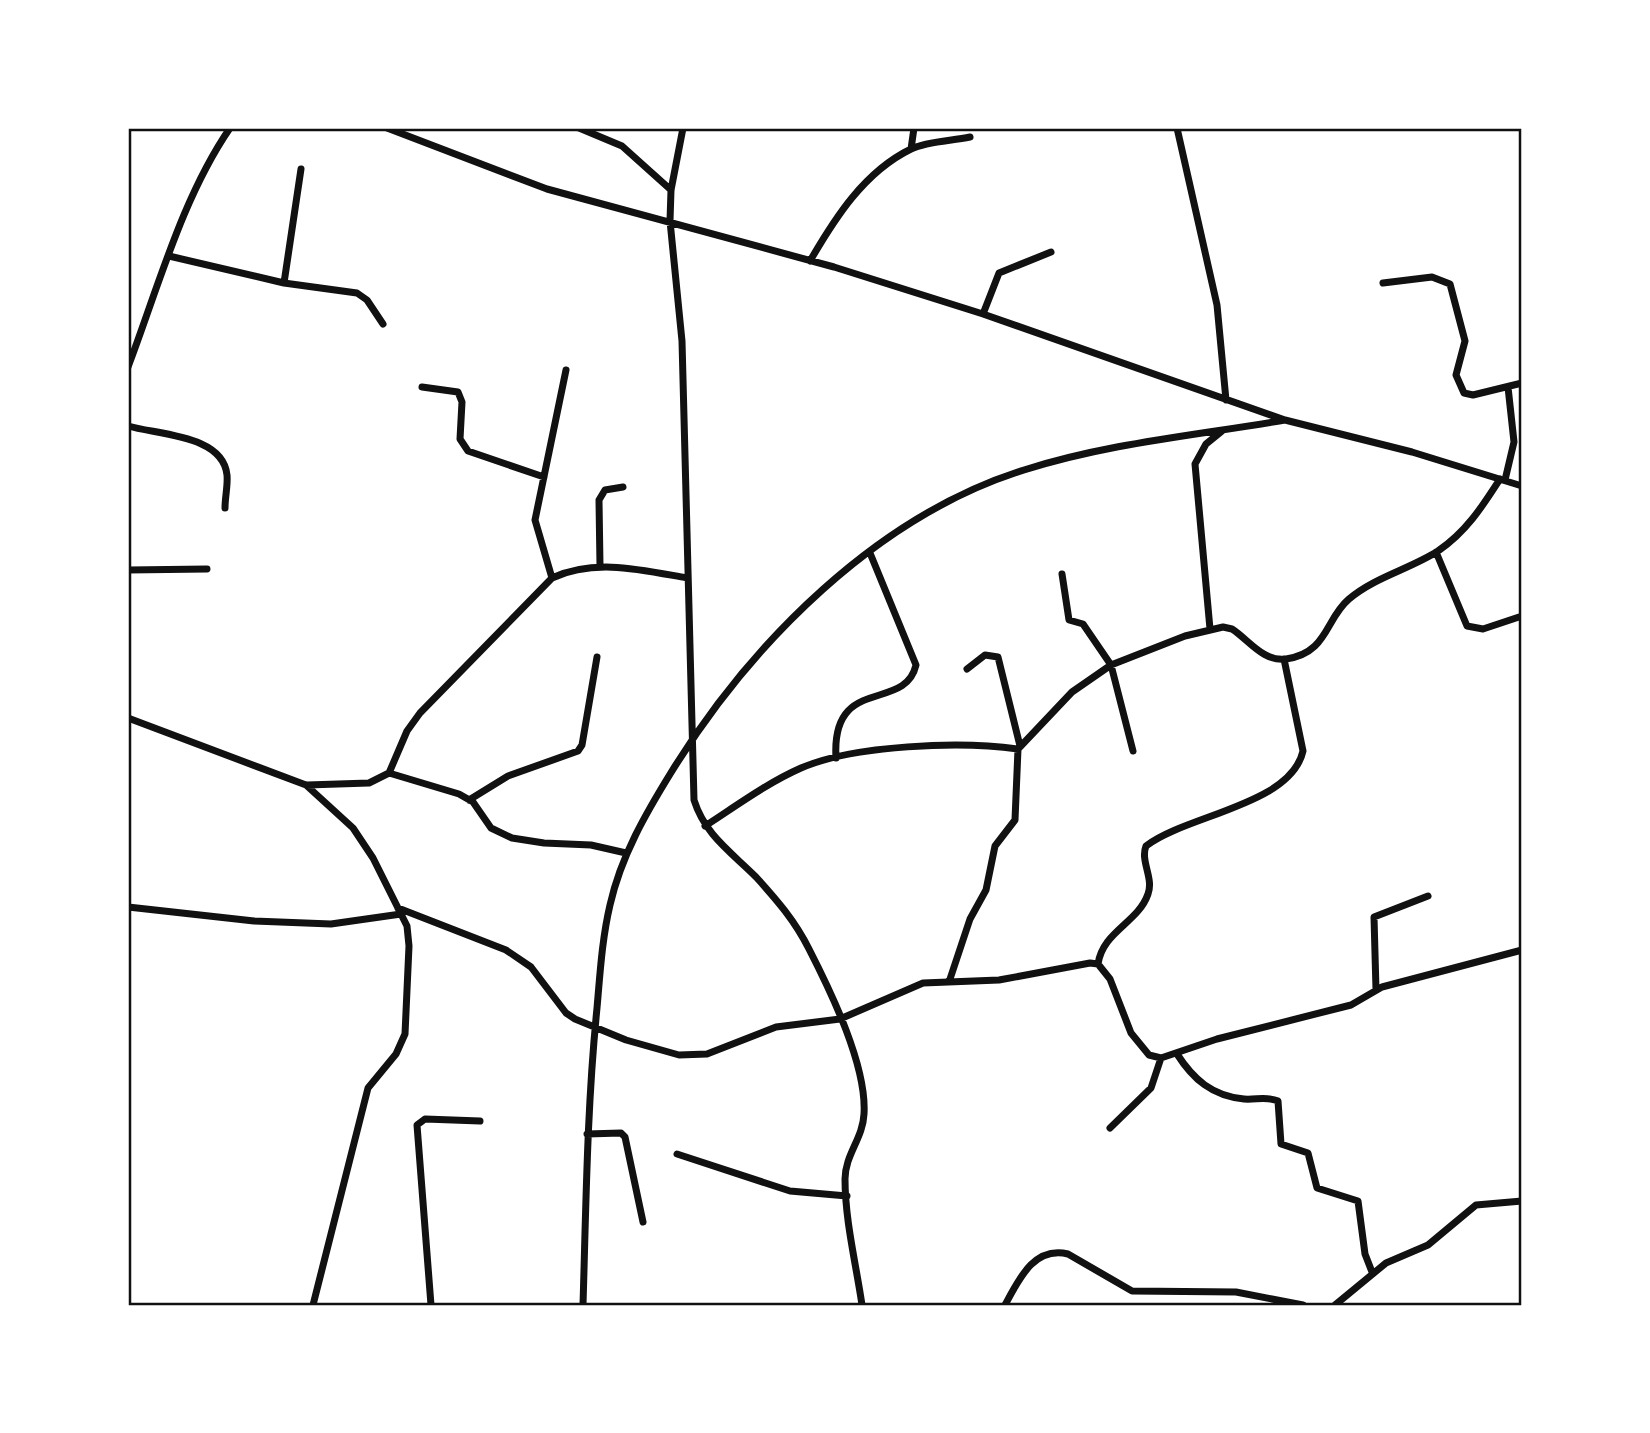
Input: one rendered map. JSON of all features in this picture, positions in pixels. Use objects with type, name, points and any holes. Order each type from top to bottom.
[{"type":"street","points":[[128,367],[169,256],[218,145],[230,128]]},
{"type":"street","points":[[387,128],[548,190],[810,261],[983,314],[1285,420],[1412,452],[1522,486]]},
{"type":"street","points":[[579,128],[622,146],[671,190]]},
{"type":"street","points":[[683,128],[671,190],[670,221],[682,341],[694,800],[705,827],[792,918],[840,1019],[857,1070],[864,1112],[862,1129],[848,1158],[845,1180],[862,1305]]},
{"type":"street","points":[[911,149],[914,128]]},
{"type":"street","points":[[1177,128],[1217,305],[1226,400]]},
{"type":"street","points":[[810,261],[836,215],[859,190],[911,149],[970,137]]},
{"type":"street","points":[[284,283],[301,169]]},
{"type":"street","points":[[983,314],[999,273],[1051,252]]},
{"type":"street","points":[[169,256],[284,283],[357,293],[367,300],[383,324]]},
{"type":"street","points":[[1383,283],[1432,277],[1450,284],[1465,341],[1456,375],[1458,385],[1464,393],[1472,395],[1522,383]]},
{"type":"street","points":[[552,578],[535,520],[566,370]]},
{"type":"street","points":[[422,387],[458,392],[462,402],[460,439],[468,451],[544,477]]},
{"type":"street","points":[[705,827],[775,780],[803,767],[836,758],[898,749],[976,746],[1019,748],[1072,692],[1111,665],[1210,629],[1232,629],[1262,654],[1284,659],[1317,644],[1347,600],[1436,552],[1470,525],[1503,480],[1514,442],[1508,387]]},
{"type":"street","points":[[583,1305],[587,1134],[595,1027],[610,904],[626,853],[650,806],[693,737],[755,655],[788,620],[842,572],[965,494],[1023,470],[1099,451],[1285,420]]},
{"type":"street","points":[[128,426],[212,448],[224,462],[227,476],[225,508]]},
{"type":"street","points":[[1210,629],[1195,464],[1206,444],[1223,431]]},
{"type":"street","points":[[600,566],[599,500],[606,490],[624,487]]},
{"type":"street","points":[[1436,552],[1467,626],[1483,629],[1519,617]]},
{"type":"street","points":[[836,758],[837,726],[844,713],[859,702],[907,682],[916,665],[870,553]]},
{"type":"street","points":[[306,785],[369,783],[389,773],[407,731],[420,713],[552,578],[567,571],[600,566],[687,578]]},
{"type":"street","points":[[128,570],[207,569]]},
{"type":"street","points":[[1062,574],[1069,620],[1083,624],[1111,665],[1133,751]]},
{"type":"street","points":[[949,982],[970,919],[986,890],[995,846],[1015,820],[1019,748],[998,657],[991,654],[980,657],[967,669]]},
{"type":"street","points":[[469,800],[508,776],[578,751],[582,745],[597,657]]},
{"type":"street","points":[[1098,964],[1104,944],[1142,905],[1148,894],[1146,846],[1260,794],[1289,777],[1300,765],[1303,751],[1284,659]]},
{"type":"street","points":[[128,718],[306,785],[353,828],[373,858],[407,926],[409,946],[405,1034],[396,1054],[368,1088],[313,1305]]},
{"type":"street","points":[[389,773],[469,800],[491,828],[512,838],[544,843],[591,845],[626,853]]},
{"type":"street","points":[[1376,990],[1374,917],[1428,896]]},
{"type":"street","points":[[128,907],[254,921],[331,924],[400,911],[506,950],[531,967],[566,1013],[595,1027],[666,1052],[698,1056],[759,1031],[840,1019],[911,987],[949,982],[975,983],[1080,964],[1098,964],[1110,978],[1131,1033],[1149,1055],[1161,1058],[1217,1039],[1343,1008],[1376,990],[1522,950]]},
{"type":"street","points":[[1177,1054],[1197,1082],[1209,1088],[1244,1099],[1278,1101],[1281,1144],[1308,1153],[1317,1188],[1358,1201],[1365,1254],[1373,1272]]},
{"type":"street","points":[[1110,1128],[1151,1088],[1161,1058]]},
{"type":"street","points":[[431,1305],[417,1125],[425,1119],[480,1121]]},
{"type":"street","points":[[587,1134],[617,1133],[625,1137],[643,1222]]},
{"type":"street","points":[[677,1154],[790,1191],[847,1196]]},
{"type":"street","points":[[1335,1305],[1373,1272],[1428,1245],[1476,1205],[1522,1201]]},
{"type":"street","points":[[1005,1305],[1021,1275],[1049,1251],[1068,1254],[1132,1291],[1236,1292],[1303,1305]]}]
